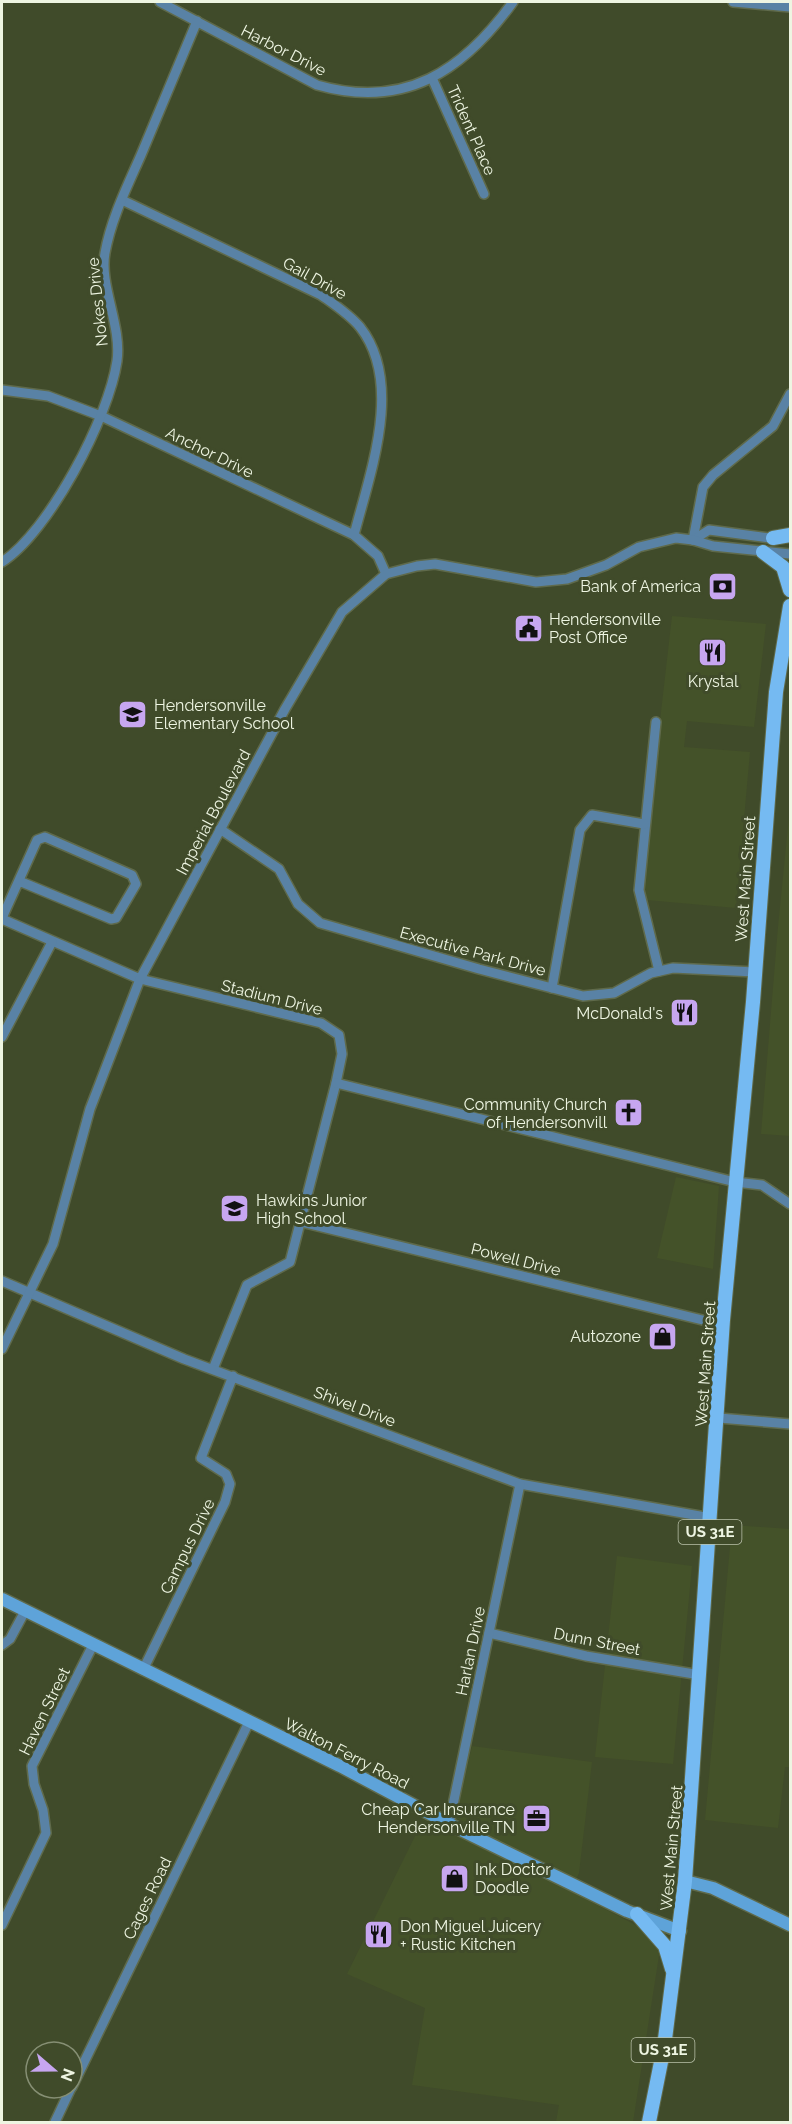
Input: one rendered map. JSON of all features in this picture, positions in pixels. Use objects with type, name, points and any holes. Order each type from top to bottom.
[{"type":"main road","points":[[773,538],[790,535]]},
{"type":"main road","points":[[763,552],[783,567],[790,590]]},
{"type":"main road","name":"West Main Street","points":[[649,2122],[664,2048],[685,1881],[723,1325],[755,972],[776,692],[790,606]]},
{"type":"main road","points":[[637,1914],[665,1946],[674,1977]]},
{"type":"street","name":"Harbor Drive","points":[[160,2],[294,75],[338,91],[370,93],[432,78],[452,68],[480,43],[513,2]]},
{"type":"street","points":[[733,2],[790,7]]},
{"type":"street","name":"Nokes Drive","points":[[2,562],[16,553],[37,530],[66,485],[101,416],[117,361],[116,326],[104,256],[122,200],[197,21]]},
{"type":"street","name":"Trident Place","points":[[432,78],[484,194]]},
{"type":"street","name":"Gail Drive","points":[[122,200],[321,295],[349,315],[360,328],[369,341],[381,378],[383,402],[369,480],[354,535]]},
{"type":"street","name":"Anchor Drive","points":[[2,390],[48,396],[101,416],[354,535],[378,556],[386,574]]},
{"type":"street","points":[[693,540],[703,487],[712,475],[773,426],[790,394]]},
{"type":"street","name":"Imperial Boulevard","points":[[693,540],[709,530],[790,541]]},
{"type":"street","name":"Imperial Boulevard","points":[[2,1349],[53,1244],[90,1109],[140,980],[313,658],[342,612],[386,574],[435,564],[514,580],[536,582],[567,579],[606,565],[648,544],[676,538],[713,546],[790,554]]},
{"type":"street","points":[[656,722],[639,890],[659,971]]},
{"type":"street","points":[[552,988],[580,830],[592,815],[644,824]]},
{"type":"street","name":"Executive Park Drive","points":[[220,830],[279,869],[298,904],[311,918],[327,927],[552,988],[583,996],[614,993],[659,971],[673,968],[755,972]]},
{"type":"street","points":[[2,919],[37,840],[45,837],[132,875],[136,884],[116,918],[111,919],[19,881]]},
{"type":"street","name":"Stadium Drive","points":[[2,919],[140,980],[321,1023],[339,1035],[342,1044],[336,1083]]},
{"type":"street","points":[[2,1037],[52,942]]},
{"type":"street","points":[[213,1369],[247,1285],[290,1262],[336,1083],[735,1182],[762,1185],[790,1204]]},
{"type":"street","name":"Powell Drive","points":[[302,1222],[723,1325]]},
{"type":"street","name":"Shivel Drive","points":[[2,1281],[213,1369],[520,1484],[711,1518]]},
{"type":"street","name":"Campus Drive","points":[[143,1670],[225,1502],[230,1484],[226,1474],[201,1458],[233,1376]]},
{"type":"street","points":[[718,1418],[790,1425]]},
{"type":"street","name":"Harlan Drive","points":[[449,1824],[520,1484]]},
{"type":"street","name":"Walton Ferry Road","points":[[2,1599],[340,1766],[449,1824],[637,1914],[680,1931]]},
{"type":"street","points":[[2,1645],[10,1639],[25,1611]]},
{"type":"street","name":"Dunn Street","points":[[489,1633],[586,1656],[700,1675]]},
{"type":"street","name":"Haven Street","points":[[2,1925],[46,1833],[32,1766],[93,1645]]},
{"type":"street","name":"Cages Road","points":[[84,2062],[249,1722]]},
{"type":"street","points":[[685,1881],[713,1888],[790,1925]]},
{"type":"street","name":"Cages Road","points":[[55,2122],[66,2100]]},
{"type":"shaded area","points":[[672,616],[766,624],[754,727],[687,721],[684,747],[750,752],[736,908],[647,900],[644,882],[647,834]]},
{"type":"shaded area","points":[[790,807],[790,1136],[761,1134]]},
{"type":"shaded area","points":[[676,1177],[719,1186],[713,1269],[657,1258]]},
{"type":"shaded area","points":[[732,1525],[790,1529],[790,1767],[785,1767],[778,1828],[705,1820]]},
{"type":"shaded area","points":[[617,1556],[692,1566],[673,1764],[595,1757]]},
{"type":"shaded area","points":[[472,1746],[592,1762],[579,1873],[571,1891],[645,1930],[660,1949],[633,2122],[556,2122],[559,2105],[412,2085],[425,2008],[347,1974],[423,1820],[458,1837],[466,1823],[456,1818]]},
{"type":"place","name":"Bank of America","points":[[722,586]]},
{"type":"place","name":"Hendersonville Post Office","points":[[528,628]]},
{"type":"place","name":"Krystal","points":[[713,653]]},
{"type":"place","name":"Hendersonville Elementary School","points":[[133,714]]},
{"type":"place","name":"McDonald's","points":[[684,1013]]},
{"type":"place","name":"Community Church of Hendersonvill","points":[[628,1113]]},
{"type":"place","name":"Hawkins Junior High School","points":[[235,1209]]},
{"type":"place","name":"Autozone","points":[[662,1336]]},
{"type":"place","name":"Cheap Car Insurance Hendersonville TN","points":[[536,1818]]},
{"type":"place","name":"Ink Doctor Doodle","points":[[454,1878]]},
{"type":"place","name":"Don Miguel Juicery + Rustic Kitchen","points":[[379,1935]]}]
